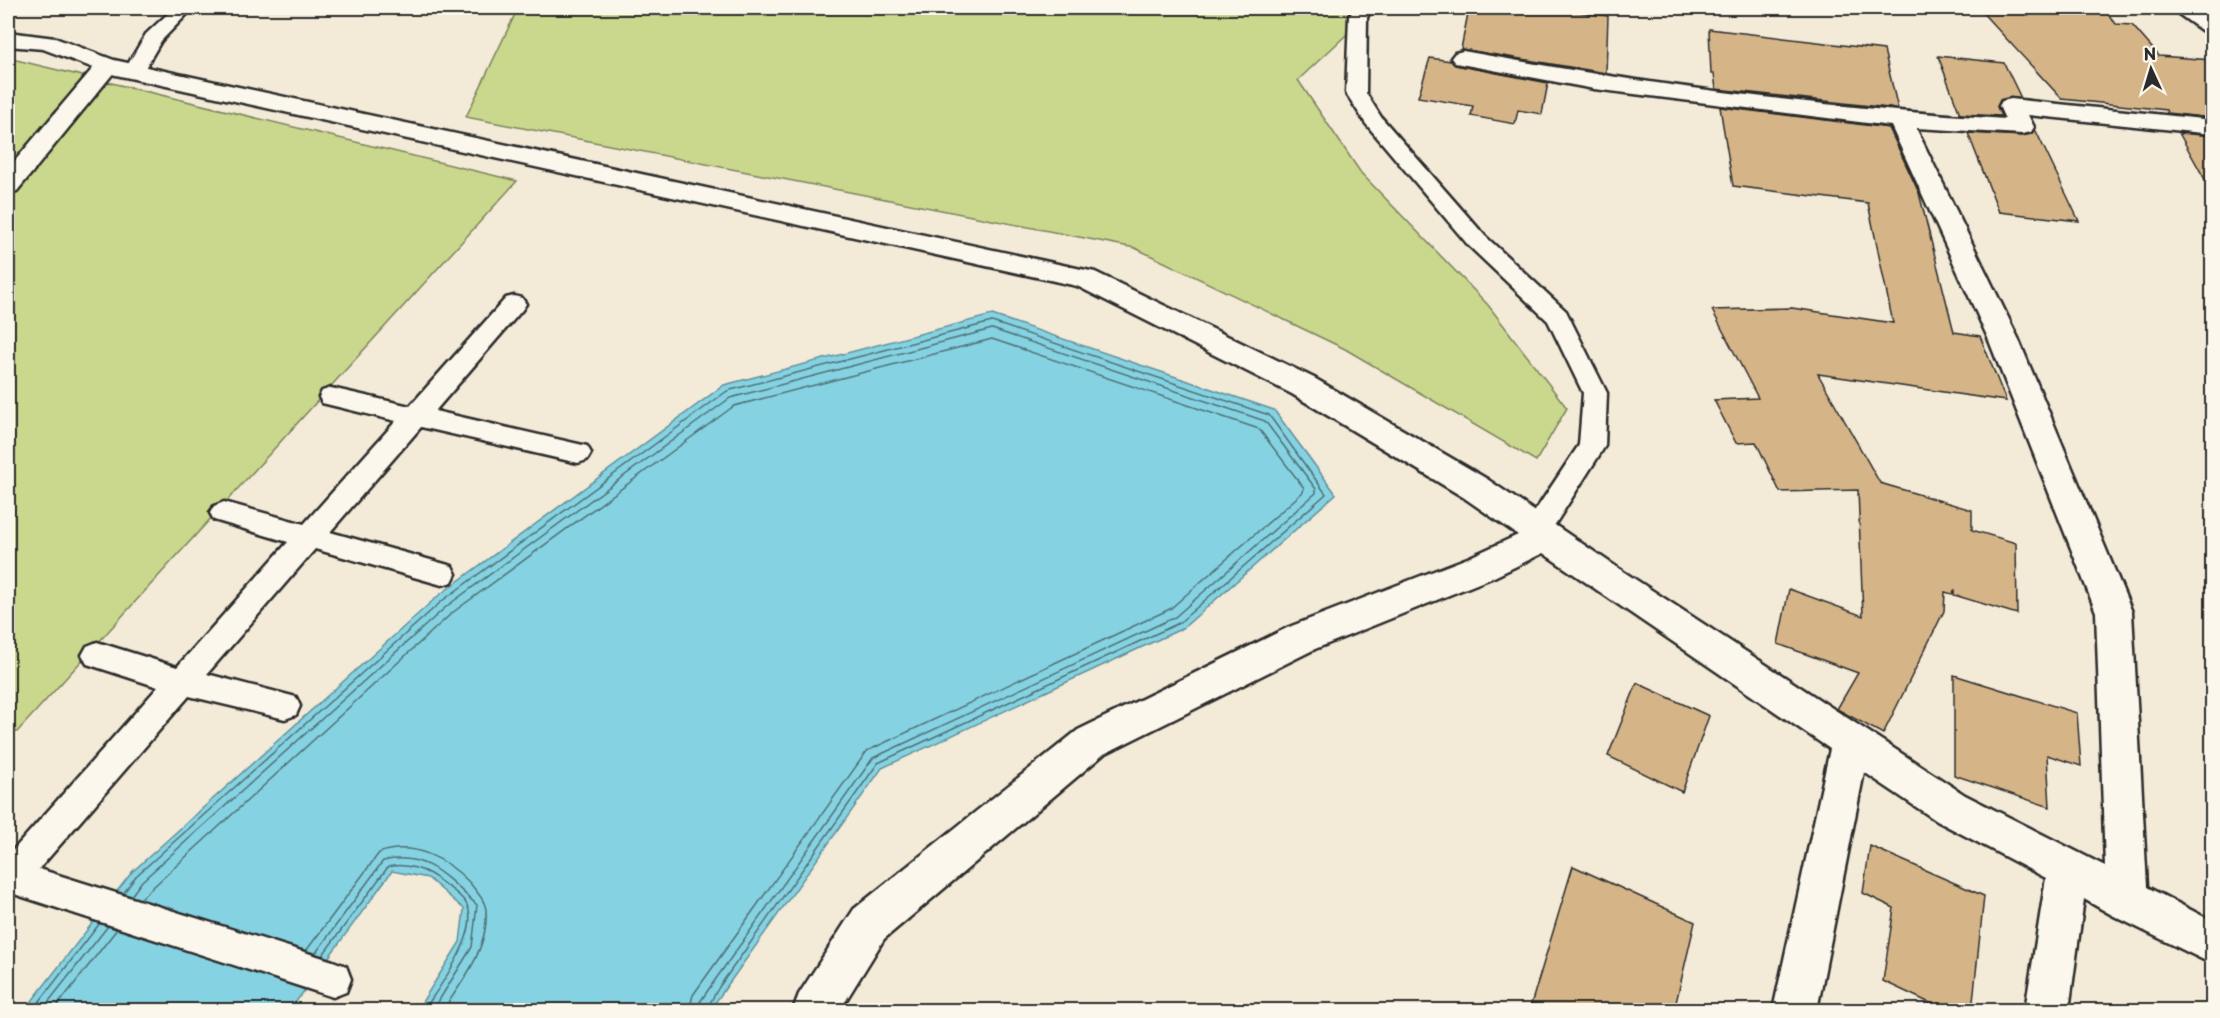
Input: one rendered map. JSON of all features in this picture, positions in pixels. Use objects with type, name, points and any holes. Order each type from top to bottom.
[{"type":"street","points":[[2181,8],[2212,27]]},
{"type":"street","points":[[8,39],[47,43],[107,66],[1085,279],[1303,386],[1475,488],[1951,808],[2212,943]]},
{"type":"street","points":[[1463,58],[1594,82],[1900,120],[2022,127],[2010,106],[2212,127]]},
{"type":"street","points":[[8,184],[107,66]]},
{"type":"street","points":[[1900,120],[2003,338],[2114,612],[2127,901]]},
{"type":"street","points":[[815,1011],[869,924],[1091,742],[1302,638],[1482,567],[1541,533]]},
{"type":"street","points":[[1795,1011],[1851,742]]},
{"type":"street","points":[[2047,1011],[2068,869]]},
{"type":"lane","points":[[134,71],[153,38],[184,8]]},
{"type":"lane","points":[[1365,8],[1358,16],[1356,93],[1373,120],[1477,241],[1558,317],[1595,393],[1592,446],[1541,533]]},
{"type":"lane","points":[[333,979],[8,877],[514,304]]},
{"type":"lane","points":[[331,397],[578,453]]},
{"type":"lane","points":[[224,513],[442,574]]},
{"type":"lane","points":[[97,655],[181,681],[285,706]]},
{"type":"green space","points":[[518,8],[1375,8],[1298,80],[1361,173],[1488,305],[1567,408],[1536,461],[1345,349],[1135,248],[466,117]]},
{"type":"green space","points":[[8,58],[517,181],[17,732],[8,731]]},
{"type":"water","points":[[992,315],[1274,410],[1336,494],[1183,628],[882,768],[710,1010],[417,1010],[460,942],[464,909],[428,878],[392,871],[290,1010],[25,1010],[132,872],[438,596],[724,385]]},
{"type":"building","points":[[1469,8],[1549,8],[1608,16],[1606,73],[1461,49]]},
{"type":"building","points":[[1978,8],[2103,8],[2116,24],[2132,25],[2159,56],[2212,60],[2212,118],[2167,113],[2166,110],[2062,99]]},
{"type":"building","points":[[1709,29],[1884,50],[1898,109],[1716,89],[1714,74],[1711,74]]},
{"type":"building","points":[[1938,56],[2004,63],[2021,98],[2000,100],[1997,107],[2001,116],[1960,114]]},
{"type":"building","points":[[1430,58],[1548,83],[1542,114],[1518,110],[1515,124],[1471,116],[1473,106],[1418,97]]},
{"type":"building","points":[[1720,107],[1889,128],[1919,193],[1954,332],[1980,336],[2006,401],[1818,374],[1880,483],[1972,510],[1972,530],[2016,543],[2017,614],[1954,595],[1954,591],[1952,594],[1945,592],[1944,611],[1883,734],[1837,709],[1858,673],[1778,644],[1789,589],[1863,616],[1858,490],[1780,492],[1756,442],[1736,443],[1714,400],[1758,398],[1712,310],[1792,308],[1893,323],[1868,203],[1733,186]]},
{"type":"building","points":[[2035,129],[2079,221],[1999,212],[1968,133],[2022,136],[2031,134]]},
{"type":"building","points":[[2179,133],[2212,136],[2212,192]]},
{"type":"building","points":[[1954,675],[2077,713],[2081,766],[2047,755],[2050,807],[1954,775]]},
{"type":"building","points":[[1637,683],[1709,716],[1682,792],[1608,756]]},
{"type":"building","points":[[1870,846],[1984,896],[1972,1011],[1947,1011],[1883,981],[1894,908],[1863,893]]},
{"type":"building","points":[[1573,866],[1695,922],[1674,1011],[1529,1011]]}]
